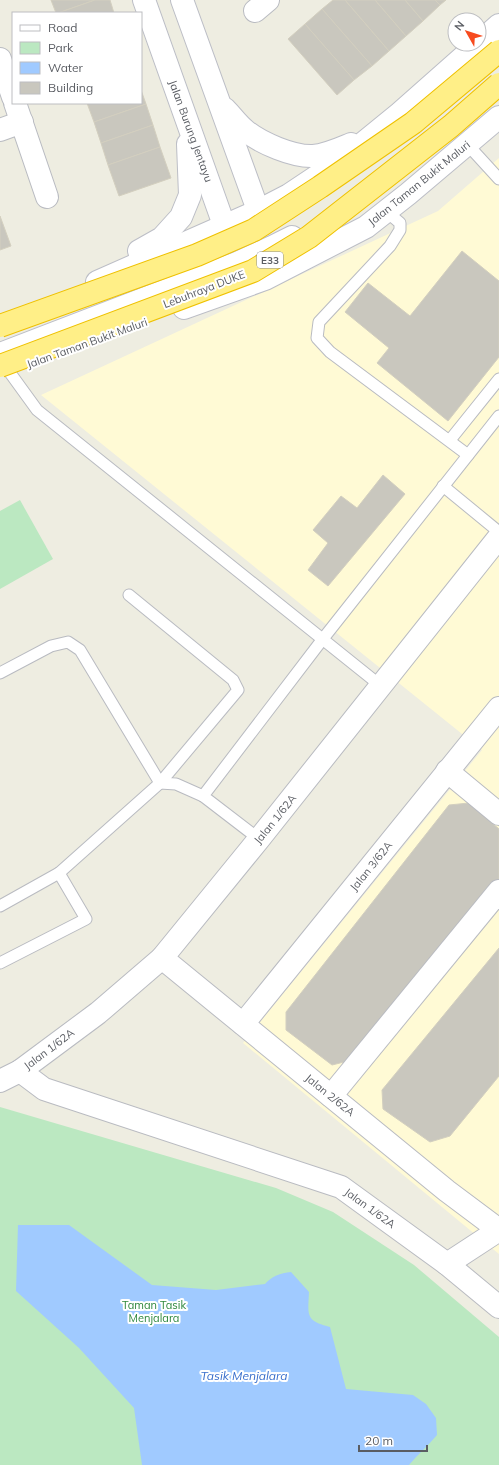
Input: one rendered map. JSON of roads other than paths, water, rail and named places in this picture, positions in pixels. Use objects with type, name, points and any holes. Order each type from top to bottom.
[{"type":"highway","points":[[0,326],[197,255],[254,230],[413,123],[499,51]]},
{"type":"highway","name":"Lebuhraya DUKE","points":[[2,365],[253,270],[309,236],[451,126],[499,84]]},
{"type":"street","name":"Jalan Burung Jentayu","points":[[144,0],[237,262]]},
{"type":"street","points":[[182,0],[272,248]]},
{"type":"street","points":[[487,35],[499,25]]},
{"type":"street","points":[[0,317],[77,290],[258,211],[289,195],[346,157],[400,113],[468,52]]},
{"type":"street","points":[[0,59],[12,94]]},
{"type":"street","points":[[2,365],[272,248],[307,229],[359,205],[499,103]]},
{"type":"street","points":[[220,104],[246,131],[263,141],[282,150],[312,156],[334,152],[351,144],[400,113]]},
{"type":"street","points":[[0,130],[18,113],[47,197]]},
{"type":"street","name":"Jalan Taman Bukit Maluri","points":[[2,365],[33,363],[265,279],[366,227],[499,117]]},
{"type":"street","points":[[77,290],[162,238],[180,217],[190,195],[190,163],[186,118]]},
{"type":"street","name":"Jalan 1/62A","points":[[0,1081],[20,1071],[98,1013],[162,958],[260,839],[499,537]]},
{"type":"street","name":"Jalan 3/62A","points":[[243,1024],[499,708]]},
{"type":"street","points":[[447,771],[499,814]]},
{"type":"street","points":[[331,1096],[499,891]]},
{"type":"street","name":"Jalan 2/62A","points":[[162,958],[447,1191],[499,1230]]},
{"type":"street","name":"Jalan 1/62A","points":[[20,1071],[44,1089],[341,1188],[447,1264],[499,1307]]},
{"type":"street","points":[[447,1264],[499,1230]]},
{"type":"lane","points":[[467,144],[499,179]]},
{"type":"lane","points":[[386,211],[400,223],[400,230],[390,246],[318,322],[317,338],[330,352],[450,440],[468,455]]},
{"type":"lane","points":[[2,365],[37,410],[381,686]]},
{"type":"lane","points":[[450,440],[499,379]]},
{"type":"lane","points":[[203,796],[322,640],[499,416]]},
{"type":"lane","points":[[443,486],[499,532]]},
{"type":"lane","points":[[0,906],[59,873],[160,784],[238,690],[233,680],[129,595]]},
{"type":"lane","points":[[0,673],[51,646],[68,642],[80,650],[160,784]]},
{"type":"lane","points":[[160,784],[176,784],[203,796],[260,839]]},
{"type":"lane","points":[[0,963],[86,919],[59,873]]},
{"type":"water","name":"Tasik Menjalara","points":[[18,1225],[69,1225],[152,1285],[216,1290],[265,1284],[276,1275],[291,1272],[309,1292],[308,1306],[312,1319],[322,1325],[330,1327],[346,1389],[413,1395],[426,1404],[436,1418],[437,1435],[409,1465],[142,1465],[134,1408],[79,1348],[16,1291]]},
{"type":"park label","name":"Taman Tasik Menjalara","points":[[154,1311]]}]
